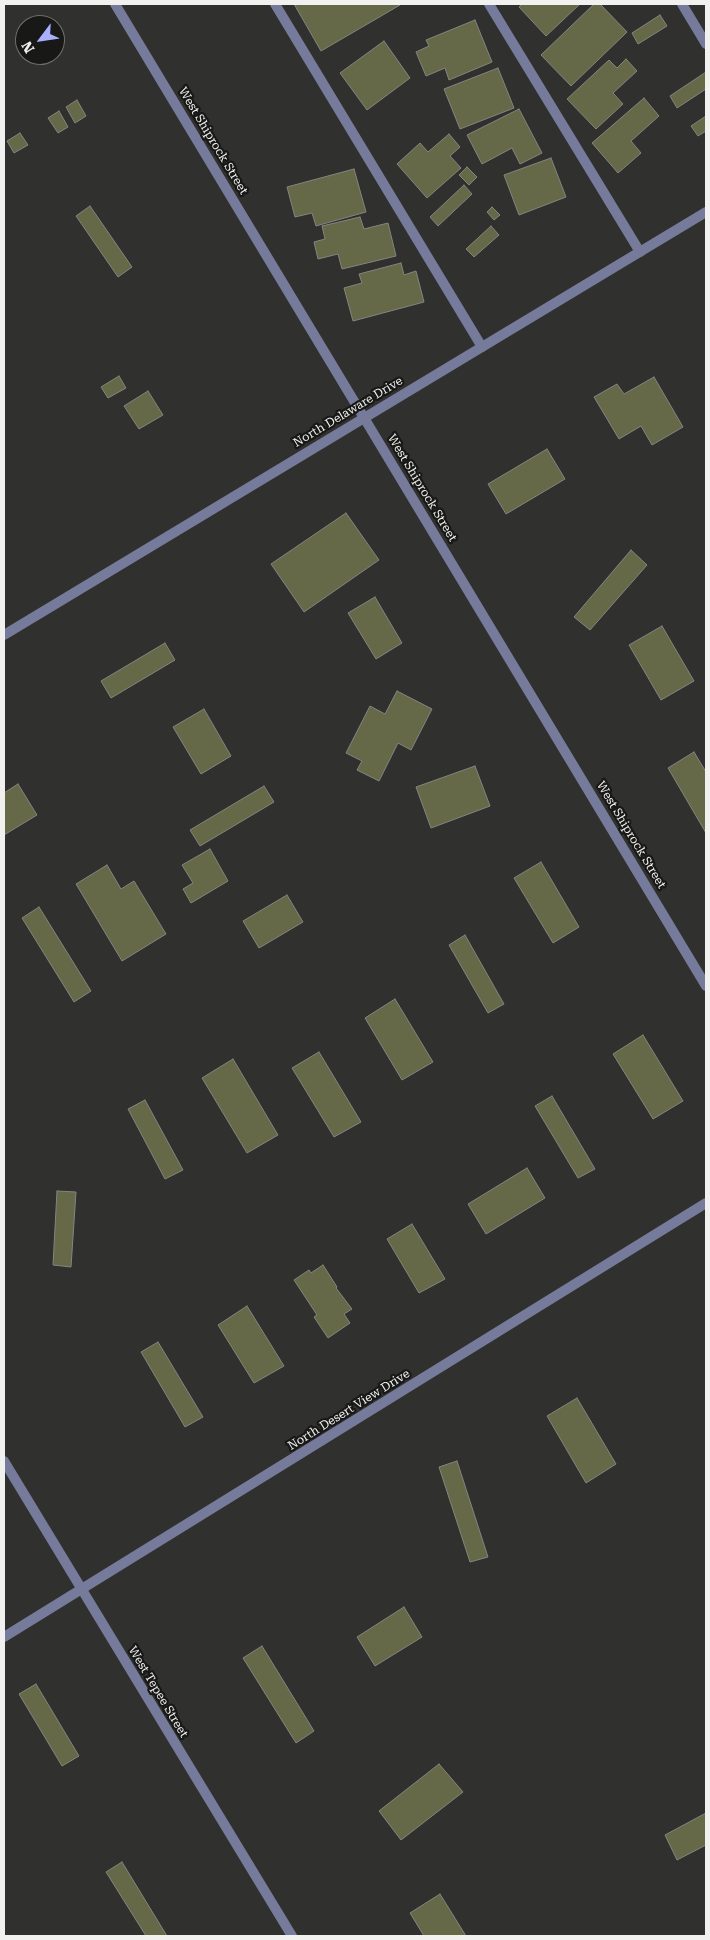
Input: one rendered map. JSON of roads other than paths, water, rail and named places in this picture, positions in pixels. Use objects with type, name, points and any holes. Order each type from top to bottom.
[{"type":"street","name":"West Shiprock Street","points":[[115,4],[706,986]]},
{"type":"street","points":[[275,4],[482,347]]},
{"type":"street","points":[[489,4],[640,252]]},
{"type":"street","points":[[682,4],[706,44]]},
{"type":"street","name":"North Delaware Drive","points":[[4,635],[706,212]]},
{"type":"street","name":"North Desert View Drive","points":[[4,1637],[706,1203]]},
{"type":"street","name":"West Tepee Street","points":[[4,1461],[292,1936]]}]
